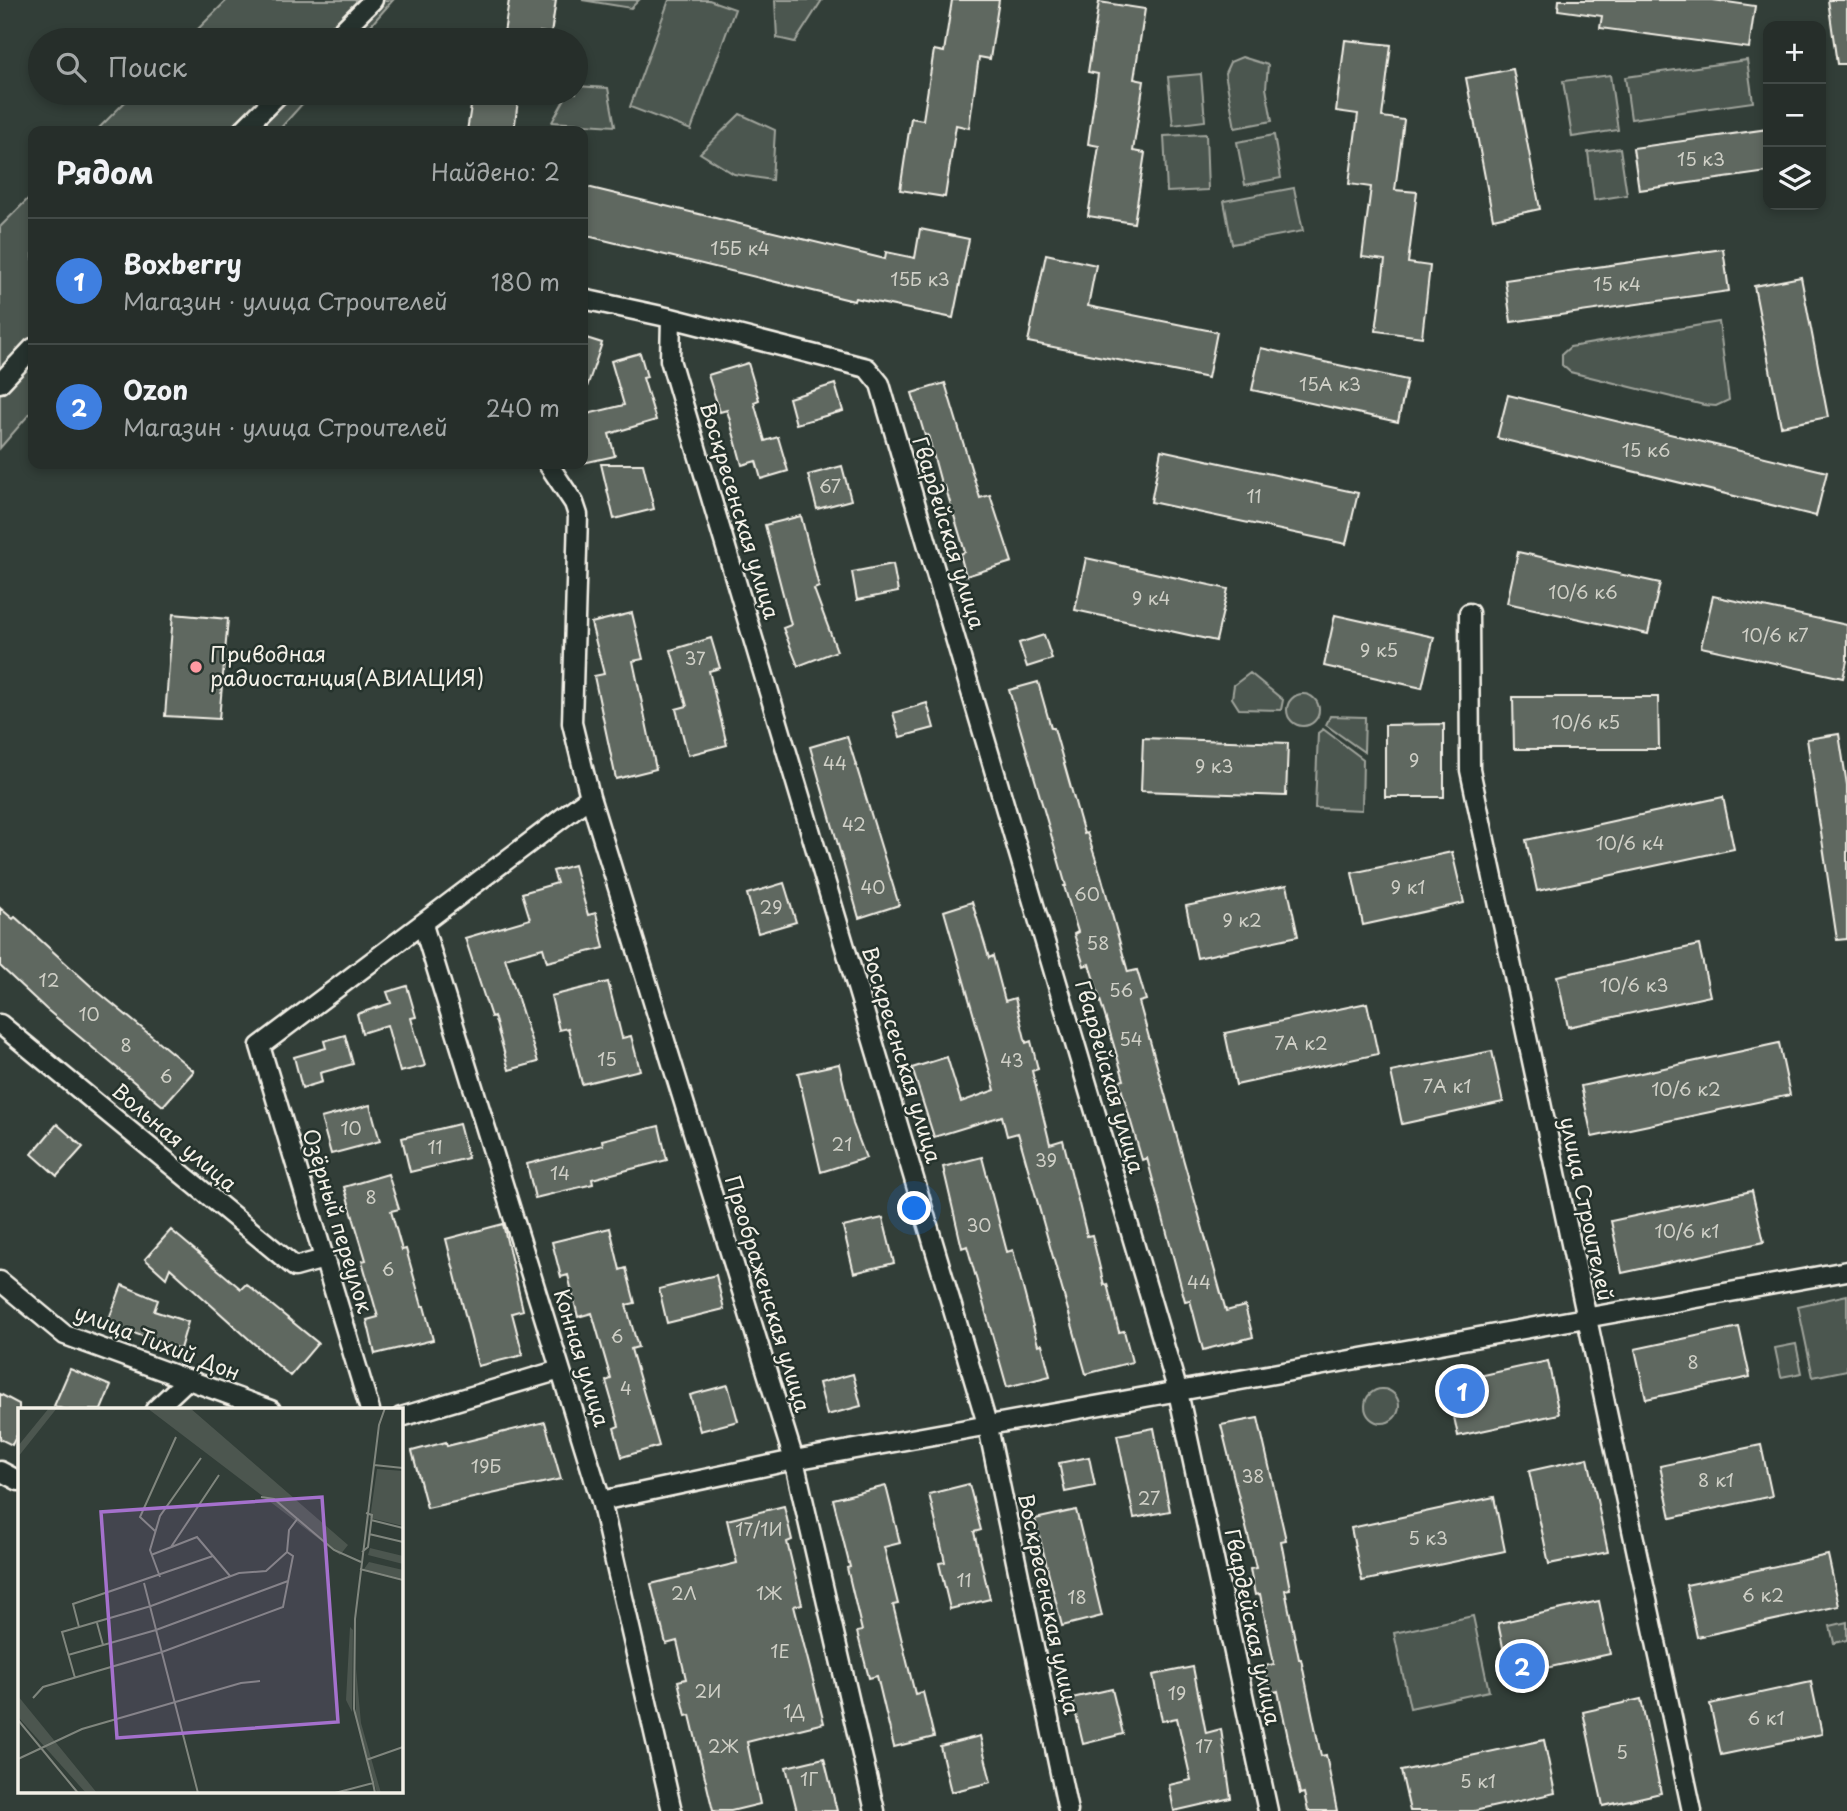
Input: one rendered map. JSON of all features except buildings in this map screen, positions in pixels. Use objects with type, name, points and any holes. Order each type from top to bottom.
[{"type":"street","points":[[345,28],[373,0]]},
{"type":"street","points":[[247,126],[268,105]]},
{"type":"street","points":[[588,300],[671,318]]},
{"type":"street","name":"Гвардейская улица","points":[[671,318],[867,368],[880,384],[1178,1392],[1268,1811]]},
{"type":"street","name":"Воскресенская улица","points":[[671,318],[670,360],[988,1427],[1068,1811]]},
{"type":"street","points":[[0,383],[28,353]]},
{"type":"street","name":"Преображенская улица","points":[[551,469],[571,497],[578,515],[572,723],[590,797],[794,1460],[875,1811]]},
{"type":"street","name":"улица Строителей","points":[[1469,612],[1470,770],[1692,1811]]},
{"type":"street","points":[[423,925],[590,797]]},
{"type":"street","name":"Озёрный переулок","points":[[369,1408],[260,1046],[423,925]]},
{"type":"street","name":"Конная улица","points":[[423,925],[601,1501],[671,1811]]},
{"type":"street","name":"Вольная улица","points":[[0,1024],[295,1268],[324,1259]]},
{"type":"street","points":[[601,1501],[794,1460],[1587,1320],[1847,1271]]},
{"type":"street","name":"улица Тихий Дон","points":[[0,1281],[65,1335],[266,1408]]},
{"type":"street","points":[[402,1417],[561,1370]]},
{"type":"street","points":[[157,1408],[188,1379]]},
{"type":"street","points":[[0,1471],[18,1480]]},
{"type":"shaded area","points":[[227,0],[393,0],[368,28],[199,28]]},
{"type":"shaded area","points":[[582,0],[639,0],[631,8]]},
{"type":"shaded area","points":[[669,0],[709,0],[735,9],[691,130],[630,107]]},
{"type":"shaded area","points":[[775,0],[822,0],[795,42],[777,38]]},
{"type":"shaded area","points":[[1242,57],[1268,65],[1266,88],[1272,121],[1235,128],[1225,73],[1230,62]]},
{"type":"shaded area","points":[[1747,60],[1753,102],[1631,119],[1625,77]]},
{"type":"shaded area","points":[[1201,74],[1205,121],[1173,125],[1168,77]]},
{"type":"shaded area","points":[[1610,75],[1618,130],[1572,137],[1563,81]]},
{"type":"shaded area","points":[[588,87],[608,88],[615,126],[552,122],[561,105],[588,105]]},
{"type":"shaded area","points":[[122,105],[301,105],[282,126],[101,126]]},
{"type":"shaded area","points":[[740,114],[775,130],[772,180],[734,174],[700,153]]},
{"type":"shaded area","points":[[1206,134],[1208,190],[1167,192],[1164,136]]},
{"type":"shaded area","points":[[1274,135],[1281,178],[1245,185],[1237,142]]},
{"type":"shaded area","points":[[1620,148],[1627,195],[1594,200],[1588,152]]},
{"type":"shaded area","points":[[1294,188],[1303,231],[1232,244],[1224,201]]},
{"type":"shaded area","points":[[28,199],[28,416],[0,448],[0,227]]},
{"type":"shaded area","points":[[1719,322],[1729,400],[1716,406],[1570,372],[1562,365],[1562,354],[1570,347]]},
{"type":"shaded area","points":[[1250,673],[1283,700],[1281,710],[1239,709],[1232,698],[1234,685]]},
{"type":"shaded area","points":[[1303,694],[1314,699],[1319,710],[1314,721],[1303,726],[1292,721],[1287,710],[1292,699]]},
{"type":"shaded area","points":[[1330,716],[1365,717],[1364,752],[1326,725]]},
{"type":"shaded area","points":[[1323,729],[1363,759],[1362,810],[1315,808],[1318,733]]},
{"type":"shaded area","points":[[1847,1295],[1847,1370],[1813,1377],[1798,1306]]},
{"type":"shaded area","points":[[1796,1344],[1802,1373],[1781,1377],[1775,1348]]},
{"type":"shaded area","points":[[1382,1389],[1394,1394],[1399,1406],[1394,1418],[1382,1423],[1370,1418],[1365,1406],[1370,1394]]},
{"type":"shaded area","points":[[1473,1616],[1489,1691],[1410,1708],[1394,1633]]},
{"type":"shaded area","points":[[1847,1622],[1847,1640],[1834,1643],[1830,1626]]},
{"type":"place","name":"Приводная радиостанция(АВИАЦИЯ)","points":[[196,667]]},
{"type":"place","name":"Boxberry","points":[[1462,1391]]},
{"type":"place","name":"Ozon","points":[[1522,1666]]}]
